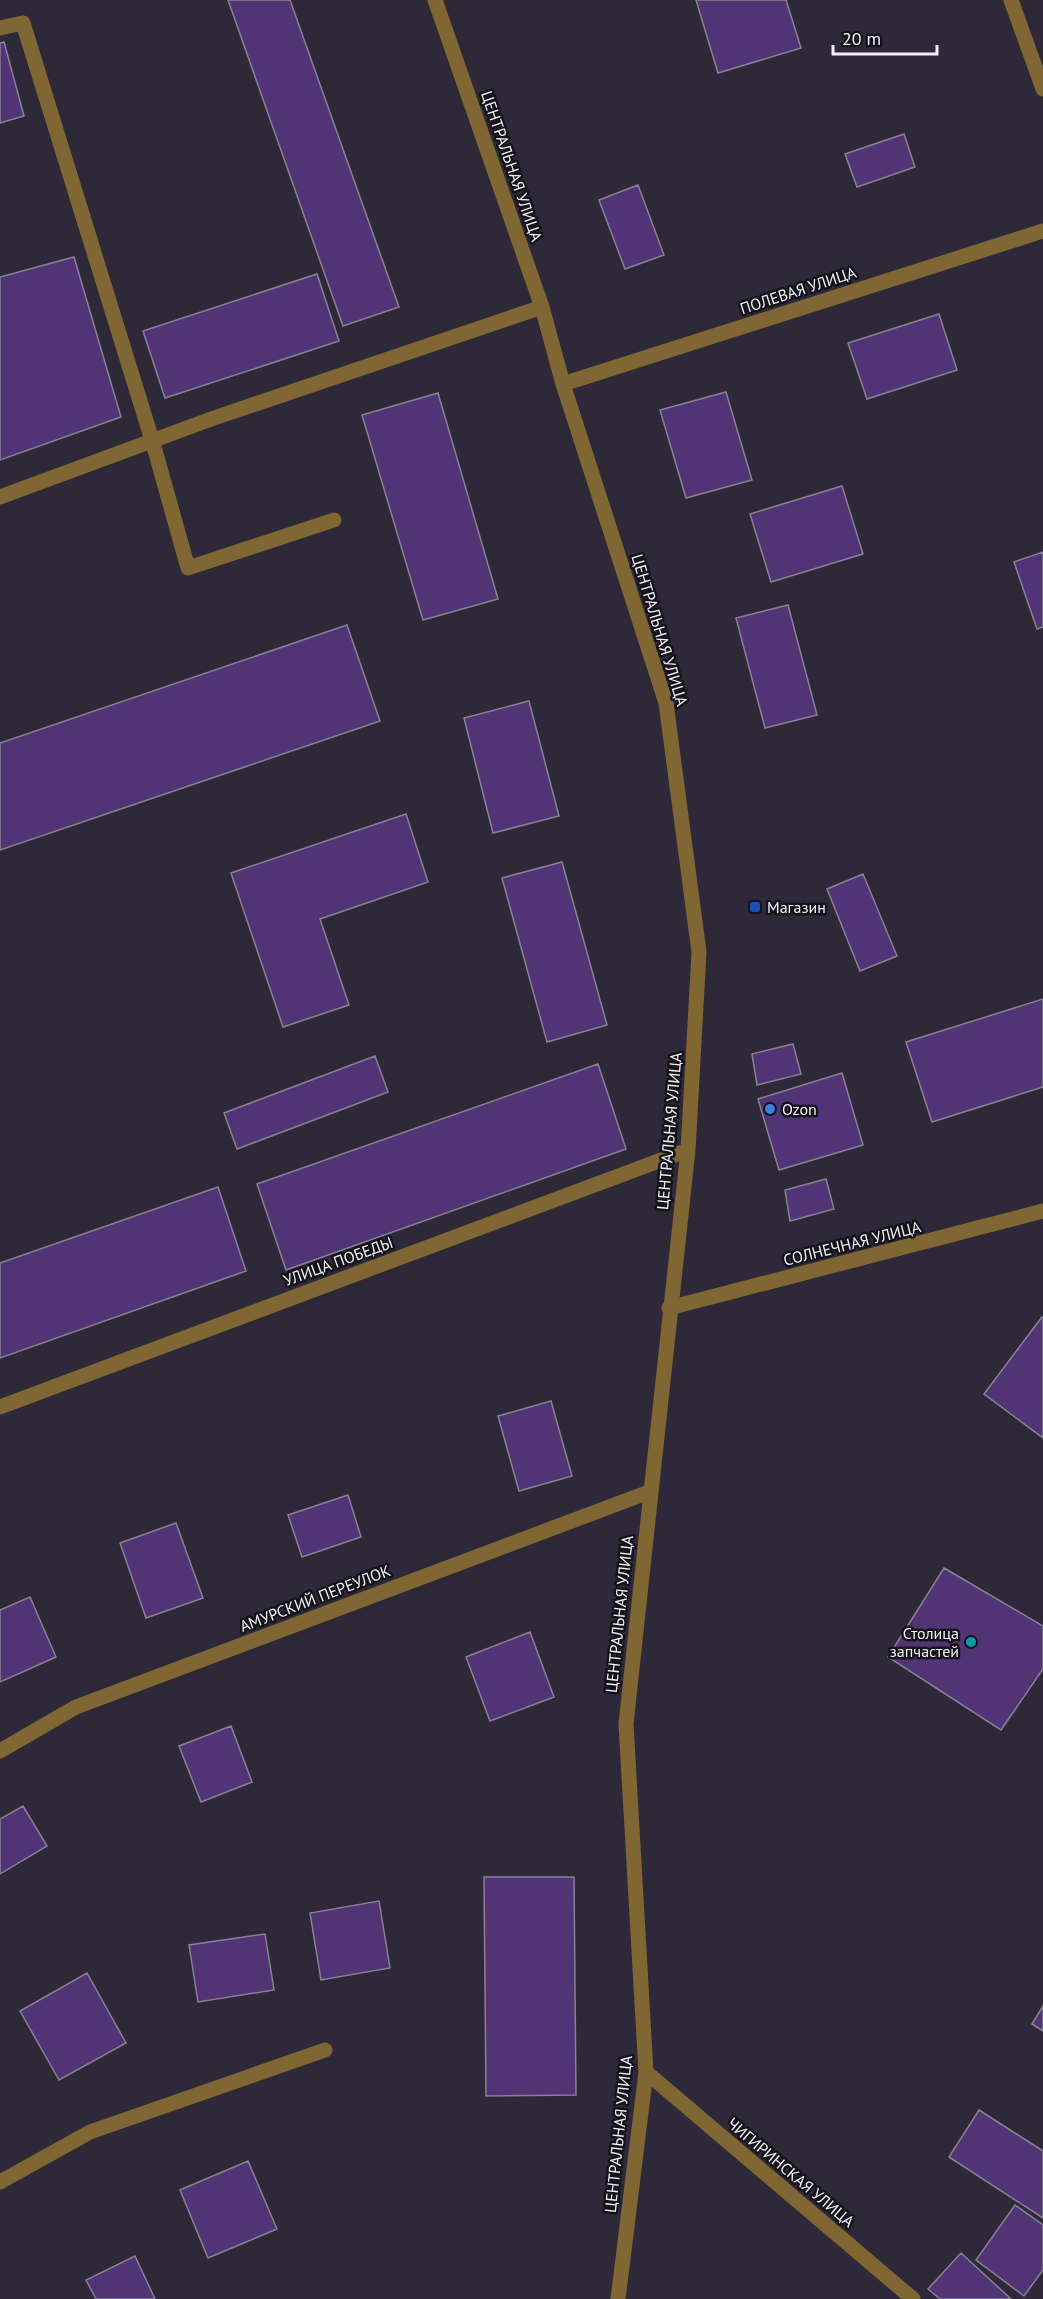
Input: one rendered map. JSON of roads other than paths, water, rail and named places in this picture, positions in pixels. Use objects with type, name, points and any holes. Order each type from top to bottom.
[{"type":"street","name":"ЦЕНТРАЛЬНАЯ УЛИЦА","points":[[435,0],[542,307],[563,384],[666,703],[699,952],[688,1150],[649,1492],[626,1724],[646,2072],[618,2299]]},
{"type":"street","points":[[1011,0],[1043,89]]},
{"type":"street","points":[[0,28],[23,23],[153,443],[188,568],[334,520]]},
{"type":"street","name":"ПОЛЕВАЯ УЛИЦА","points":[[563,384],[1043,231]]},
{"type":"street","points":[[0,496],[153,443],[214,418],[542,307]]},
{"type":"street","name":"УЛИЦА ПОБЕДЫ","points":[[0,1407],[688,1150]]},
{"type":"street","name":"СОЛНЕЧНАЯ УЛИЦА","points":[[669,1308],[1043,1211]]},
{"type":"street","name":"АМУРСКИЙ ПЕРЕУЛОК","points":[[0,1751],[76,1707],[649,1492]]},
{"type":"street","points":[[0,2182],[90,2132],[325,2050]]},
{"type":"street","name":"ЧИГИРИНСКАЯ УЛИЦА","points":[[646,2072],[913,2299]]},
{"type":"place","name":"Магазин","points":[[755,907]]},
{"type":"place","name":"Ozon","points":[[770,1109]]},
{"type":"place","name":"Столица запчастей","points":[[971,1642]]}]
